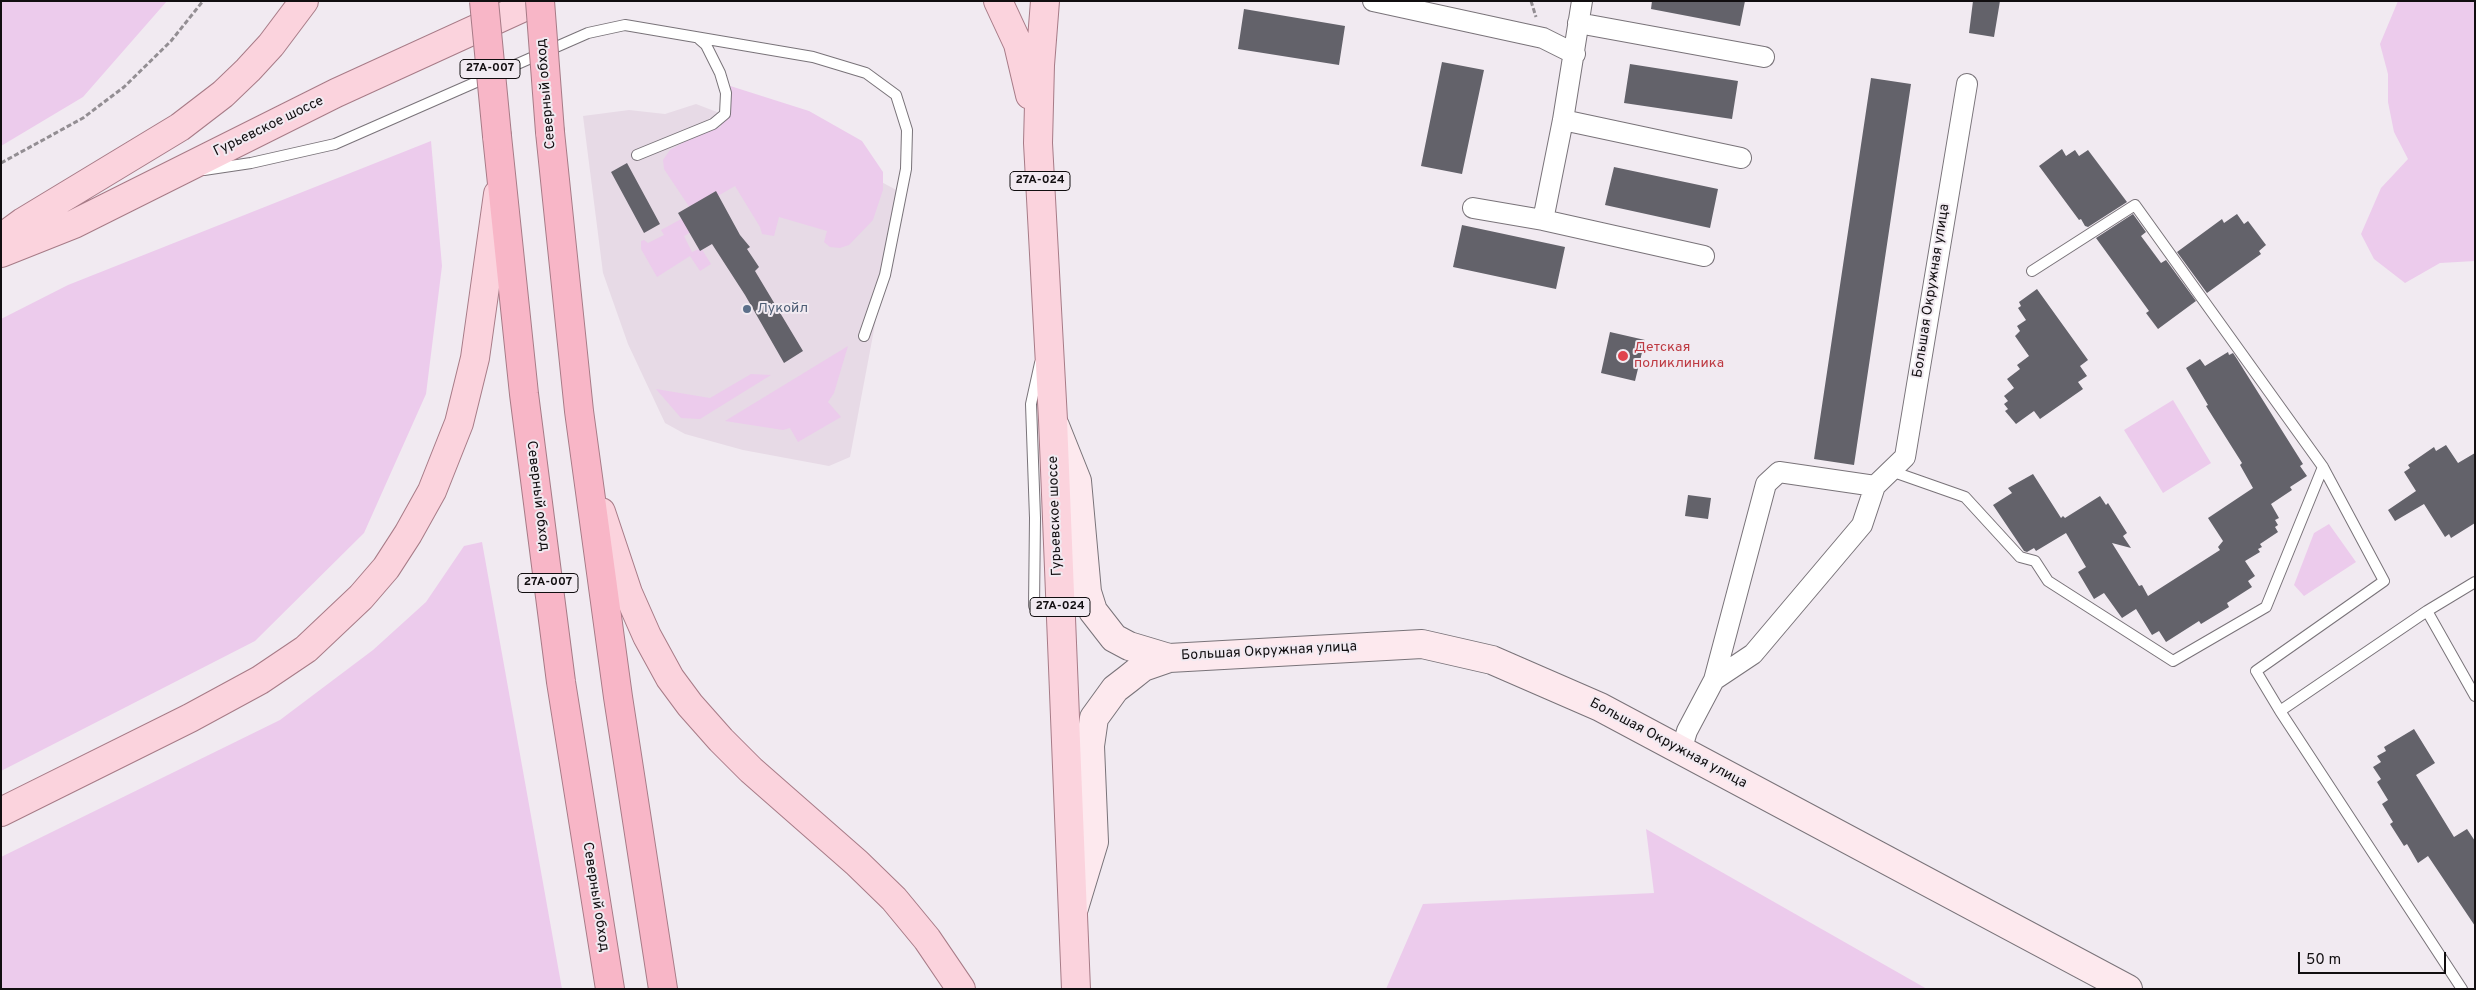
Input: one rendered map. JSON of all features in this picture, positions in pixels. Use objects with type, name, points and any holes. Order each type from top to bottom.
[{"type":"highway","name":"Северный обход","points":[[484,1],[526,403],[560,682],[610,989]]},
{"type":"highway","name":"Северный обход","points":[[539,1],[550,132],[579,411],[620,707],[663,989]]},
{"type":"main road","points":[[1,238],[23,222],[180,128],[223,94],[248,70],[276,38],[304,1]]},
{"type":"main road","name":"Гурьевское шоссе","points":[[1,253],[74,224],[336,93],[539,1]]},
{"type":"main road","points":[[998,1],[1018,44],[1038,133]]},
{"type":"main road","points":[[1038,133],[1039,74],[1046,1]]},
{"type":"main road","name":"Гурьевское шоссе","points":[[1038,133],[1076,989]]},
{"type":"main road","points":[[1,812],[190,718],[260,680],[306,649],[361,597],[386,568],[432,491],[459,423],[475,358],[501,176]]},
{"type":"main road","points":[[579,411],[597,499],[610,545],[647,636],[670,678],[720,740],[785,801],[857,863],[894,899],[927,939],[961,989]]},
{"type":"main road","points":[[1052,420],[1077,481],[1086,583],[1094,611],[1114,638],[1129,646],[1169,658]]},
{"type":"main road","name":"Большая Окружная улица","points":[[1169,658],[1422,644],[1492,660],[1600,707],[2128,989]]},
{"type":"main road","points":[[1073,912],[1094,842],[1090,746],[1094,718],[1115,689],[1128,678],[1143,667],[1169,658]]},
{"type":"street","points":[[1543,220],[1563,120],[1582,1]]},
{"type":"street","points":[[1377,2],[1543,38],[1574,54]]},
{"type":"street","points":[[1578,23],[1764,57]]},
{"type":"street","name":"Большая Окружная улица","points":[[1875,486],[1905,457],[1967,84]]},
{"type":"street","points":[[1563,120],[1741,158]]},
{"type":"street","points":[[1473,208],[1543,220],[1704,256]]},
{"type":"street","points":[[1681,751],[1687,731],[1714,680],[1766,484],[1780,472],[1875,486],[1862,525],[1753,654],[1714,680]]},
{"type":"lane","points":[[174,174],[251,163],[335,144],[588,33],[625,25],[813,57],[866,73],[896,95],[907,130],[906,169],[885,275],[864,336]]},
{"type":"lane","points":[[637,154],[713,124],[725,114],[726,93],[720,73],[706,45],[697,37]]},
{"type":"lane","points":[[2032,271],[2135,205],[2323,467],[2384,580],[2256,671],[2280,711],[2462,989]]},
{"type":"lane","points":[[1034,606],[1036,518],[1031,404],[1047,327]]},
{"type":"lane","points":[[1891,471],[1964,497],[2020,557],[2035,561],[2048,581],[2173,661],[2266,607],[2323,467]]},
{"type":"lane","points":[[2280,711],[2427,611],[2475,582]]},
{"type":"lane","points":[[2427,611],[2475,696]]},
{"type":"path","points":[[1,163],[84,118],[124,87],[165,47],[203,1]]},
{"type":"shaded area","points":[[1,1],[167,1],[83,97],[1,146]]},
{"type":"shaded area","points":[[2398,1],[2475,1],[2475,261],[2440,263],[2405,283],[2374,259],[2361,234],[2381,188],[2408,159],[2394,132],[2388,102],[2388,74],[2380,44]]},
{"type":"shaded area","points":[[724,84],[809,111],[862,141],[883,172],[883,190],[873,220],[849,245],[840,248],[830,247],[824,242],[827,231],[779,217],[774,236],[762,234],[760,227],[735,186],[692,211],[664,169],[663,160],[670,150],[704,131],[721,127],[720,102]]},
{"type":"shaded area","name":"Лукойл","points":[[696,104],[837,158],[900,192],[850,457],[829,466],[743,450],[685,434],[665,423],[628,344],[603,273],[583,116],[629,110],[665,114]]},
{"type":"shaded area","points":[[431,141],[442,266],[426,394],[364,533],[255,641],[1,771],[1,319],[68,285]]},
{"type":"shaded area","points":[[683,218],[691,232],[684,236],[692,252],[701,248],[711,264],[700,271],[690,256],[657,277],[641,249],[641,241],[644,240],[648,243],[664,235],[661,230]]},
{"type":"shaded area","points":[[848,346],[834,393],[828,402],[841,417],[798,442],[790,428],[783,430],[725,421]]},
{"type":"shaded area","points":[[751,374],[771,375],[700,419],[681,418],[656,389],[710,398]]},
{"type":"shaded area","points":[[2173,400],[2211,463],[2163,493],[2124,430]]},
{"type":"shaded area","points":[[2329,524],[2356,562],[2304,596],[2294,585],[2314,533]]},
{"type":"shaded area","points":[[482,542],[562,989],[1,989],[1,857],[280,720],[373,650],[426,602],[464,546]]},
{"type":"shaded area","points":[[1646,829],[1927,989],[1386,989],[1423,904],[1654,893]]},
{"type":"building","points":[[1652,1],[1745,1],[1740,26],[1651,9]]},
{"type":"building","points":[[1973,1],[2000,1],[1994,37],[1969,33]]},
{"type":"building","points":[[1244,9],[1345,26],[1339,65],[1238,49]]},
{"type":"building","points":[[1442,62],[1484,70],[1462,174],[1421,166]]},
{"type":"building","points":[[1630,64],[1738,81],[1732,119],[1624,103]]},
{"type":"building","points":[[1871,78],[1911,84],[1854,465],[1814,459]]},
{"type":"building","points":[[2062,149],[2066,156],[2075,150],[2079,156],[2088,150],[2127,202],[2088,227],[2085,226],[2039,166]]},
{"type":"building","points":[[627,163],[660,224],[644,233],[611,172]]},
{"type":"building","points":[[1614,167],[1718,189],[1710,228],[1605,205]]},
{"type":"building","points":[[716,191],[740,235],[750,247],[747,249],[759,267],[755,271],[803,351],[784,363],[745,295],[712,244],[700,251],[678,213]]},
{"type":"building","points":[[2133,214],[2146,232],[2141,236],[2161,263],[2166,260],[2196,301],[2158,329],[2146,313],[2149,311],[2096,238]]},
{"type":"building","points":[[2237,214],[2244,224],[2248,221],[2266,245],[2259,251],[2261,254],[2207,293],[2177,252],[2222,219],[2224,223]]},
{"type":"building","points":[[1462,225],[1565,247],[1556,289],[1453,267]]},
{"type":"building","points":[[2037,289],[2088,360],[2080,366],[2087,376],[2078,382],[2083,389],[2040,419],[2034,411],[2016,424],[2005,411],[2008,409],[2004,404],[2008,401],[2004,396],[2014,388],[2007,379],[2020,369],[2017,365],[2029,356],[2015,336],[2020,331],[2017,326],[2026,320],[2018,308],[2021,306],[2019,302]]},
{"type":"building","name":"Детская поликлиника","points":[[1610,332],[1645,340],[1635,381],[1601,373]]},
{"type":"building","points":[[2228,352],[2229,355],[2233,353],[2237,359],[2303,464],[2300,466],[2307,476],[2290,487],[2292,490],[2271,504],[2279,518],[2275,520],[2278,525],[2275,527],[2278,532],[2260,544],[2262,547],[2258,549],[2260,552],[2245,561],[2255,576],[2248,581],[2252,587],[2227,603],[2229,607],[2201,624],[2199,621],[2166,642],[2159,631],[2152,635],[2136,609],[2122,618],[2104,593],[2094,599],[2078,572],[2086,567],[2066,533],[2036,551],[2034,548],[2027,552],[2024,551],[1993,505],[2012,493],[2008,488],[2033,474],[2061,518],[2063,516],[2065,518],[2100,496],[2106,505],[2108,503],[2127,533],[2123,536],[2131,548],[2112,543],[2139,586],[2142,585],[2148,596],[2220,550],[2218,547],[2223,541],[2208,518],[2253,488],[2240,465],[2242,463],[2206,406],[2208,405],[2186,368],[2200,359],[2205,366]]},
{"type":"building","points":[[2446,445],[2458,463],[2475,453],[2475,523],[2451,538],[2449,534],[2445,537],[2424,504],[2395,521],[2388,510],[2416,491],[2404,472],[2410,468],[2408,465],[2434,447],[2436,451]]},
{"type":"building","points":[[1688,495],[1711,498],[1708,519],[1685,516]]},
{"type":"building","points":[[2414,729],[2435,763],[2416,775],[2454,837],[2467,829],[2475,841],[2475,926],[2428,856],[2418,863],[2407,844],[2404,846],[2390,824],[2393,822],[2382,804],[2388,800],[2377,782],[2381,779],[2373,767],[2381,762],[2377,756],[2386,751],[2384,747]]},
{"type":"place","name":"Лукойл","points":[[747,309]]},
{"type":"place","name":"Детская поликлиника","points":[[1623,356]]}]
